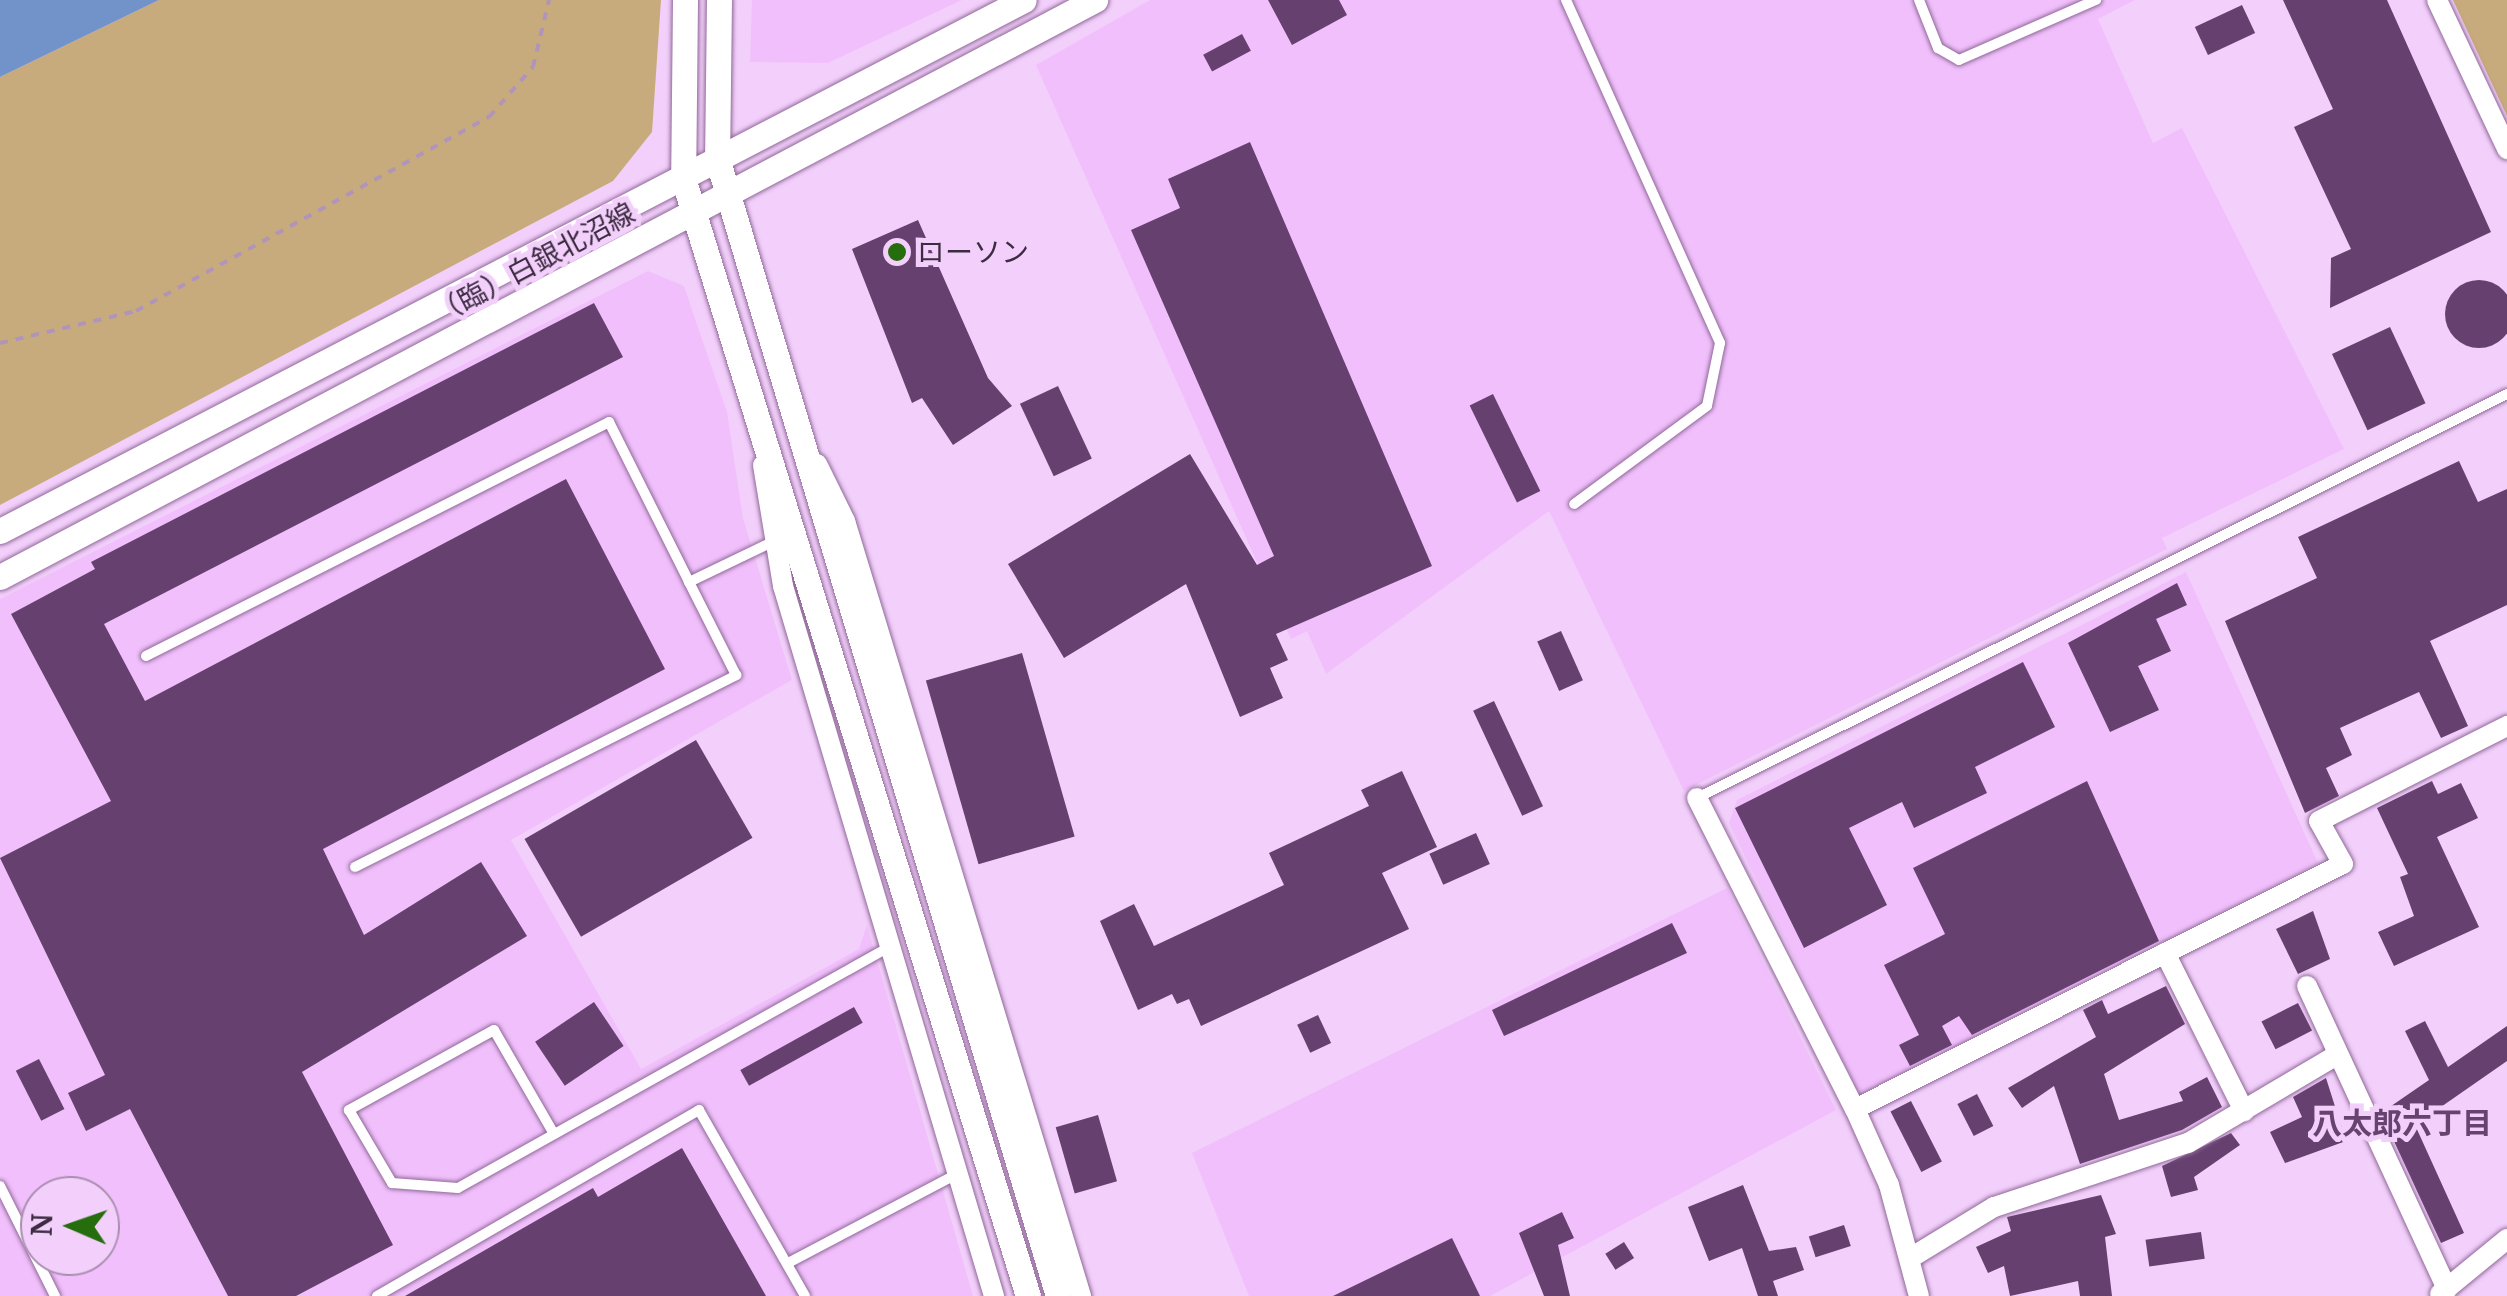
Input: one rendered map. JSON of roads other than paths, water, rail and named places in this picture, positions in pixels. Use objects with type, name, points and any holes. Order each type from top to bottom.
[{"type":"street","points":[[685,0],[683,178],[697,212],[760,441],[891,946],[994,1296]]},
{"type":"street","points":[[719,0],[717,158],[1058,1296]]},
{"type":"street","name":"（臨）白銀北沼線","points":[[0,531],[1024,0]]},
{"type":"street","name":"（臨）白銀北沼線","points":[[0,577],[1094,0]]},
{"type":"street","points":[[2438,0],[2507,149]]},
{"type":"street","points":[[799,427],[845,521],[1081,1296]]},
{"type":"street","points":[[784,544],[1028,1296]]},
{"type":"street","points":[[1855,1109],[2343,864],[2320,821],[2507,726]]},
{"type":"street","points":[[1697,798],[1855,1109],[1912,1257],[1920,1296]]},
{"type":"street","points":[[2164,953],[2244,1111]]},
{"type":"street","points":[[2308,986],[2443,1292],[2507,1239]]},
{"type":"street","points":[[1912,1257],[1994,1207],[2188,1143],[2337,1056]]},
{"type":"lane","points":[[1566,0],[1720,343],[1707,406],[1574,504]]},
{"type":"lane","points":[[1919,0],[1938,48],[1959,60],[2096,0]]},
{"type":"lane","points":[[1697,798],[2507,394]]},
{"type":"lane","points":[[146,656],[610,422],[736,676],[354,867]]},
{"type":"lane","points":[[689,582],[784,544]]},
{"type":"lane","points":[[554,1134],[494,1030],[349,1110],[392,1183],[458,1188],[891,946]]},
{"type":"lane","points":[[377,1296],[699,1110],[805,1296]]},
{"type":"lane","points":[[788,1263],[958,1174]]},
{"type":"lane","points":[[0,1186],[55,1296]]},
{"type":"water","points":[[0,0],[159,0],[0,77]]},
{"type":"place","name":"ローソン","points":[[897,252]]},
{"type":"district","name":"八太郎六丁目","points":[[2402,1123]]}]
